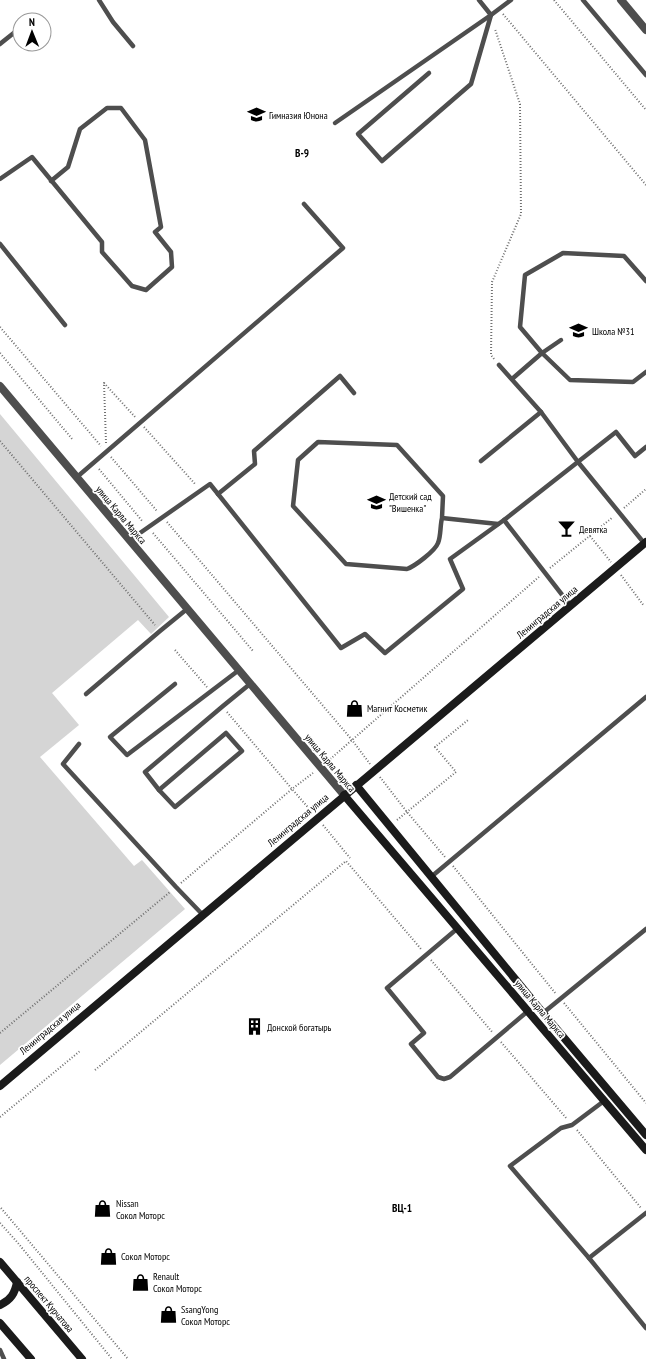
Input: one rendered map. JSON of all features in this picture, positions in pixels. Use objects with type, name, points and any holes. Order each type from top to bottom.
[{"type":"street","points":[[621,0],[646,30]]},
{"type":"street","name":"улица Карла Маркса","points":[[0,386],[250,684],[646,1150]]},
{"type":"street","points":[[375,770],[645,542]]},
{"type":"street","name":"Ленинградская улица","points":[[0,1083],[645,542]]},
{"type":"street","name":"улица Карла Маркса","points":[[356,785],[543,1014],[646,1135]]},
{"type":"street","points":[[0,1086],[317,818]]},
{"type":"street","name":"проспект Курчатова","points":[[0,1262],[82,1359]]},
{"type":"street","points":[[0,1305],[8,1301],[13,1296],[17,1282]]},
{"type":"street","points":[[0,1323],[31,1359]]},
{"type":"lane","points":[[99,0],[113,22],[133,46]]},
{"type":"lane","points":[[479,0],[491,15]]},
{"type":"lane","points":[[335,123],[511,0]]},
{"type":"lane","points":[[583,0],[646,75]]},
{"type":"lane","points":[[429,73],[358,134],[382,161],[471,84],[491,15]]},
{"type":"lane","points":[[0,43],[12,34]]},
{"type":"lane","points":[[0,179],[32,157],[51,181],[102,242],[102,252],[132,286],[146,290],[172,266],[171,252],[155,232],[161,227],[145,140],[121,108],[106,108],[80,129],[68,167],[51,181]]},
{"type":"lane","points":[[77,477],[343,248],[304,204]]},
{"type":"lane","points":[[0,244],[65,325]]},
{"type":"lane","points":[[646,281],[624,256],[563,253],[525,275],[520,327],[542,353],[570,380],[633,382],[646,372]]},
{"type":"lane","points":[[512,379],[542,353],[561,340]]},
{"type":"lane","points":[[499,365],[541,412],[578,462],[645,542]]},
{"type":"lane","points":[[218,494],[255,464],[254,451],[340,376],[354,393]]},
{"type":"lane","points":[[481,461],[541,412]]},
{"type":"lane","points":[[130,540],[210,484],[341,648],[365,634],[385,652],[463,589],[450,559],[504,520],[616,432],[635,456],[646,447]]},
{"type":"lane","points":[[318,442],[397,445],[443,496],[442,518],[438,543],[412,567],[407,569],[346,564],[294,506],[298,460],[318,442]]},
{"type":"lane","points":[[442,518],[498,524]]},
{"type":"lane","points":[[504,520],[570,605]]},
{"type":"lane","points":[[86,694],[187,609]]},
{"type":"lane","points":[[175,684],[110,737],[127,755],[239,670]]},
{"type":"lane","points":[[159,790],[226,733],[242,751],[175,808],[159,790],[145,772],[250,684]]},
{"type":"lane","points":[[431,877],[646,698]]},
{"type":"lane","points":[[79,744],[63,764],[202,914]]},
{"type":"lane","points":[[458,928],[387,988],[424,1033],[411,1044],[438,1077],[444,1079],[450,1077],[528,1011]]},
{"type":"lane","points":[[543,1014],[646,928]]},
{"type":"lane","points":[[604,1101],[572,1125],[561,1128],[510,1166],[589,1258],[646,1328]]},
{"type":"lane","points":[[589,1258],[646,1213]]},
{"type":"lane","points":[[0,1350],[4,1359]]},
{"type":"path","points":[[554,0],[646,110]]},
{"type":"path","points":[[499,365],[491,355],[492,282],[521,214],[520,104],[491,15],[503,14],[646,185]]},
{"type":"path","points":[[0,327],[352,740],[407,812],[449,861],[646,1103]]},
{"type":"path","points":[[0,353],[73,440]]},
{"type":"path","points":[[0,441],[160,631]]},
{"type":"path","points":[[94,463],[253,651]]},
{"type":"path","points":[[175,650],[210,691]]},
{"type":"path","points":[[222,706],[350,858]]},
{"type":"path","points":[[390,826],[456,772],[435,747],[468,720]]},
{"type":"path","points":[[95,1070],[346,861]]},
{"type":"path","points":[[0,1117],[80,1051]]},
{"type":"path","points":[[1,1208],[128,1359]]},
{"type":"path","points":[[0,1223],[112,1359]]},
{"type":"shaded area","points":[[0,414],[169,617],[151,634],[138,620],[52,693],[79,725],[40,757],[134,866],[142,860],[185,909],[0,1065]]},
{"type":"place","name":"Гимназия Юнона","points":[[256,115]]},
{"type":"place","name":"Школа №31","points":[[579,331]]},
{"type":"place","name":"Детский сад \"Вишенка\"","points":[[376,502]]},
{"type":"place","name":"Девятка","points":[[566,529]]},
{"type":"place","name":"Магнит Косметик","points":[[354,708]]},
{"type":"place","name":"Донской богатырь","points":[[254,1027]]},
{"type":"place","name":"Nissan Сокол Моторс","points":[[103,1209]]},
{"type":"place","name":"Сокол Моторс","points":[[108,1256]]},
{"type":"place","name":"Renault Сокол Моторс","points":[[140,1282]]},
{"type":"place","name":"SsangYong Сокол Моторс","points":[[168,1315]]},
{"type":"district","name":"В-9","points":[[302,153]]},
{"type":"district","name":"ВЦ-1","points":[[402,1208]]}]
